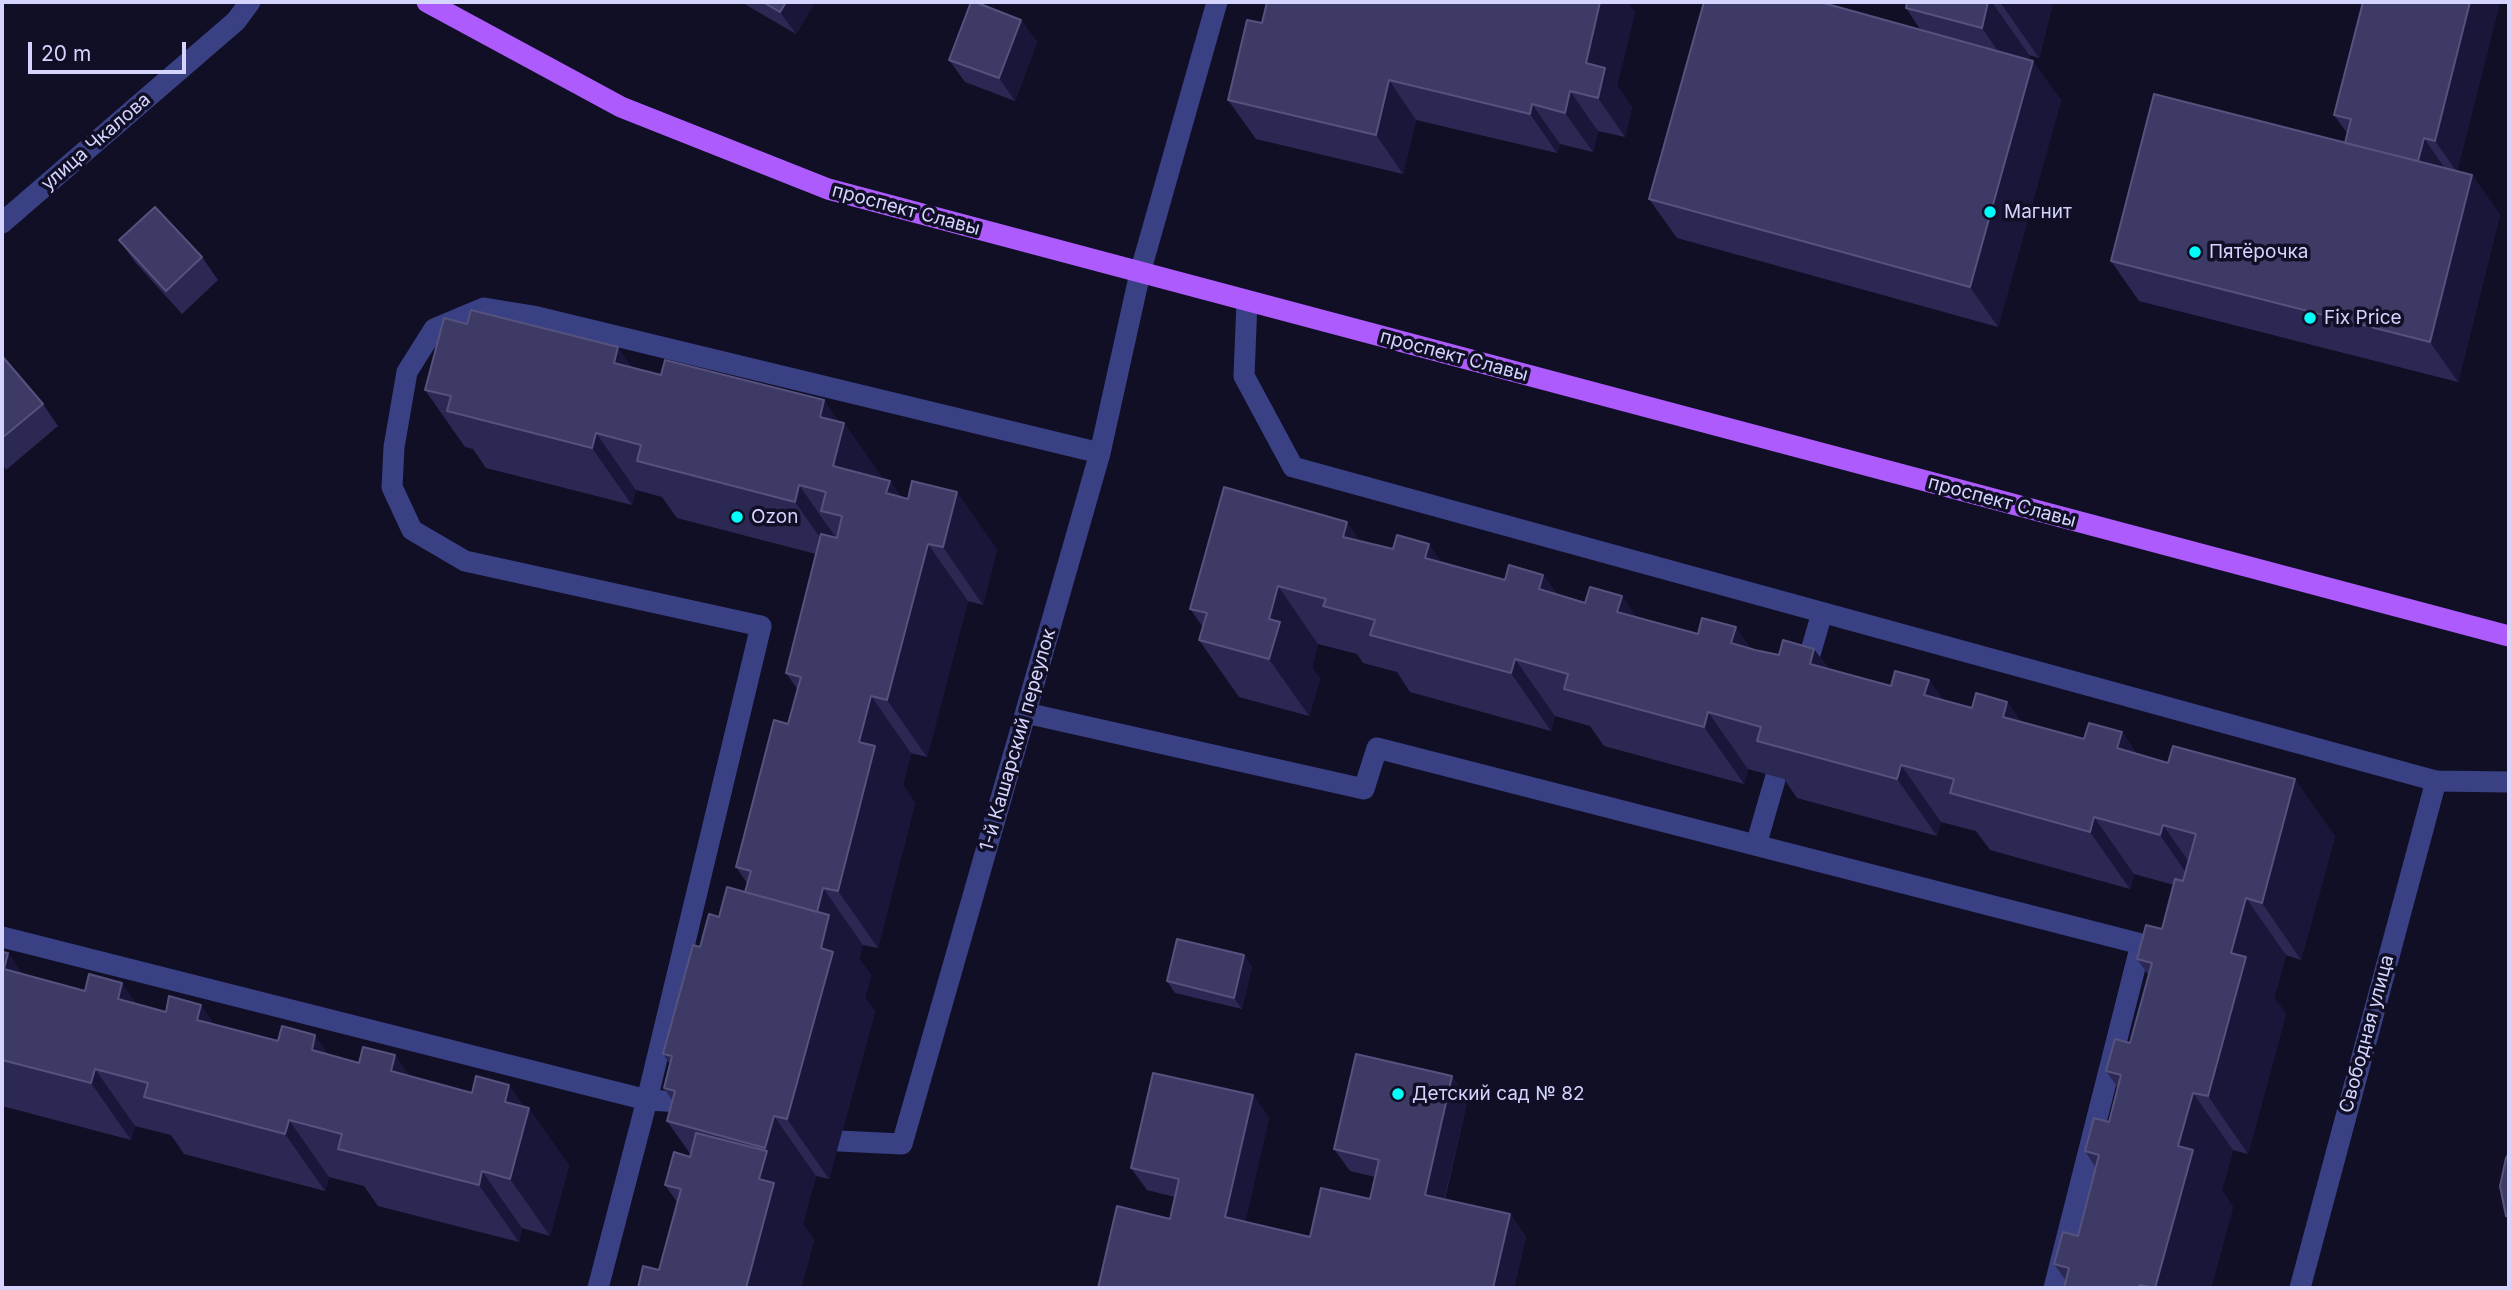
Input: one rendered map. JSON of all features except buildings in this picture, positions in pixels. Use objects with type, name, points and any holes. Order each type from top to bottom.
[{"type":"main road","name":"проспект Славы","points":[[427,2],[621,107],[828,189],[2509,636]]},
{"type":"street","name":"улица Чкалова","points":[[2,223],[236,21],[250,2]]},
{"type":"street","name":"1-й Кашарский переулок","points":[[839,1141],[902,1144],[1100,453],[1140,273],[1217,2]]},
{"type":"street","points":[[1247,302],[1244,376],[1293,467],[2436,781],[2509,782]]},
{"type":"street","points":[[598,1288],[647,1100],[761,626],[465,561],[412,530],[392,487],[394,447],[407,372],[435,330],[484,307],[1100,453]]},
{"type":"street","points":[[1799,694],[1822,613]]},
{"type":"street","points":[[1026,713],[1364,789],[1377,748],[2140,944],[2054,1288]]},
{"type":"street","points":[[1756,845],[1776,776]]},
{"type":"street","name":"Свободная улица","points":[[2300,1288],[2436,781]]},
{"type":"street","points":[[2,937],[647,1100],[708,1103]]},
{"type":"place","name":"Магнит","points":[[1990,212]]},
{"type":"place","name":"Пятёрочка","points":[[2195,252]]},
{"type":"place","name":"Fix Price","points":[[2310,318]]},
{"type":"place","name":"Ozon","points":[[737,517]]},
{"type":"place","name":"Детский сад № 82","points":[[1398,1094]]}]
